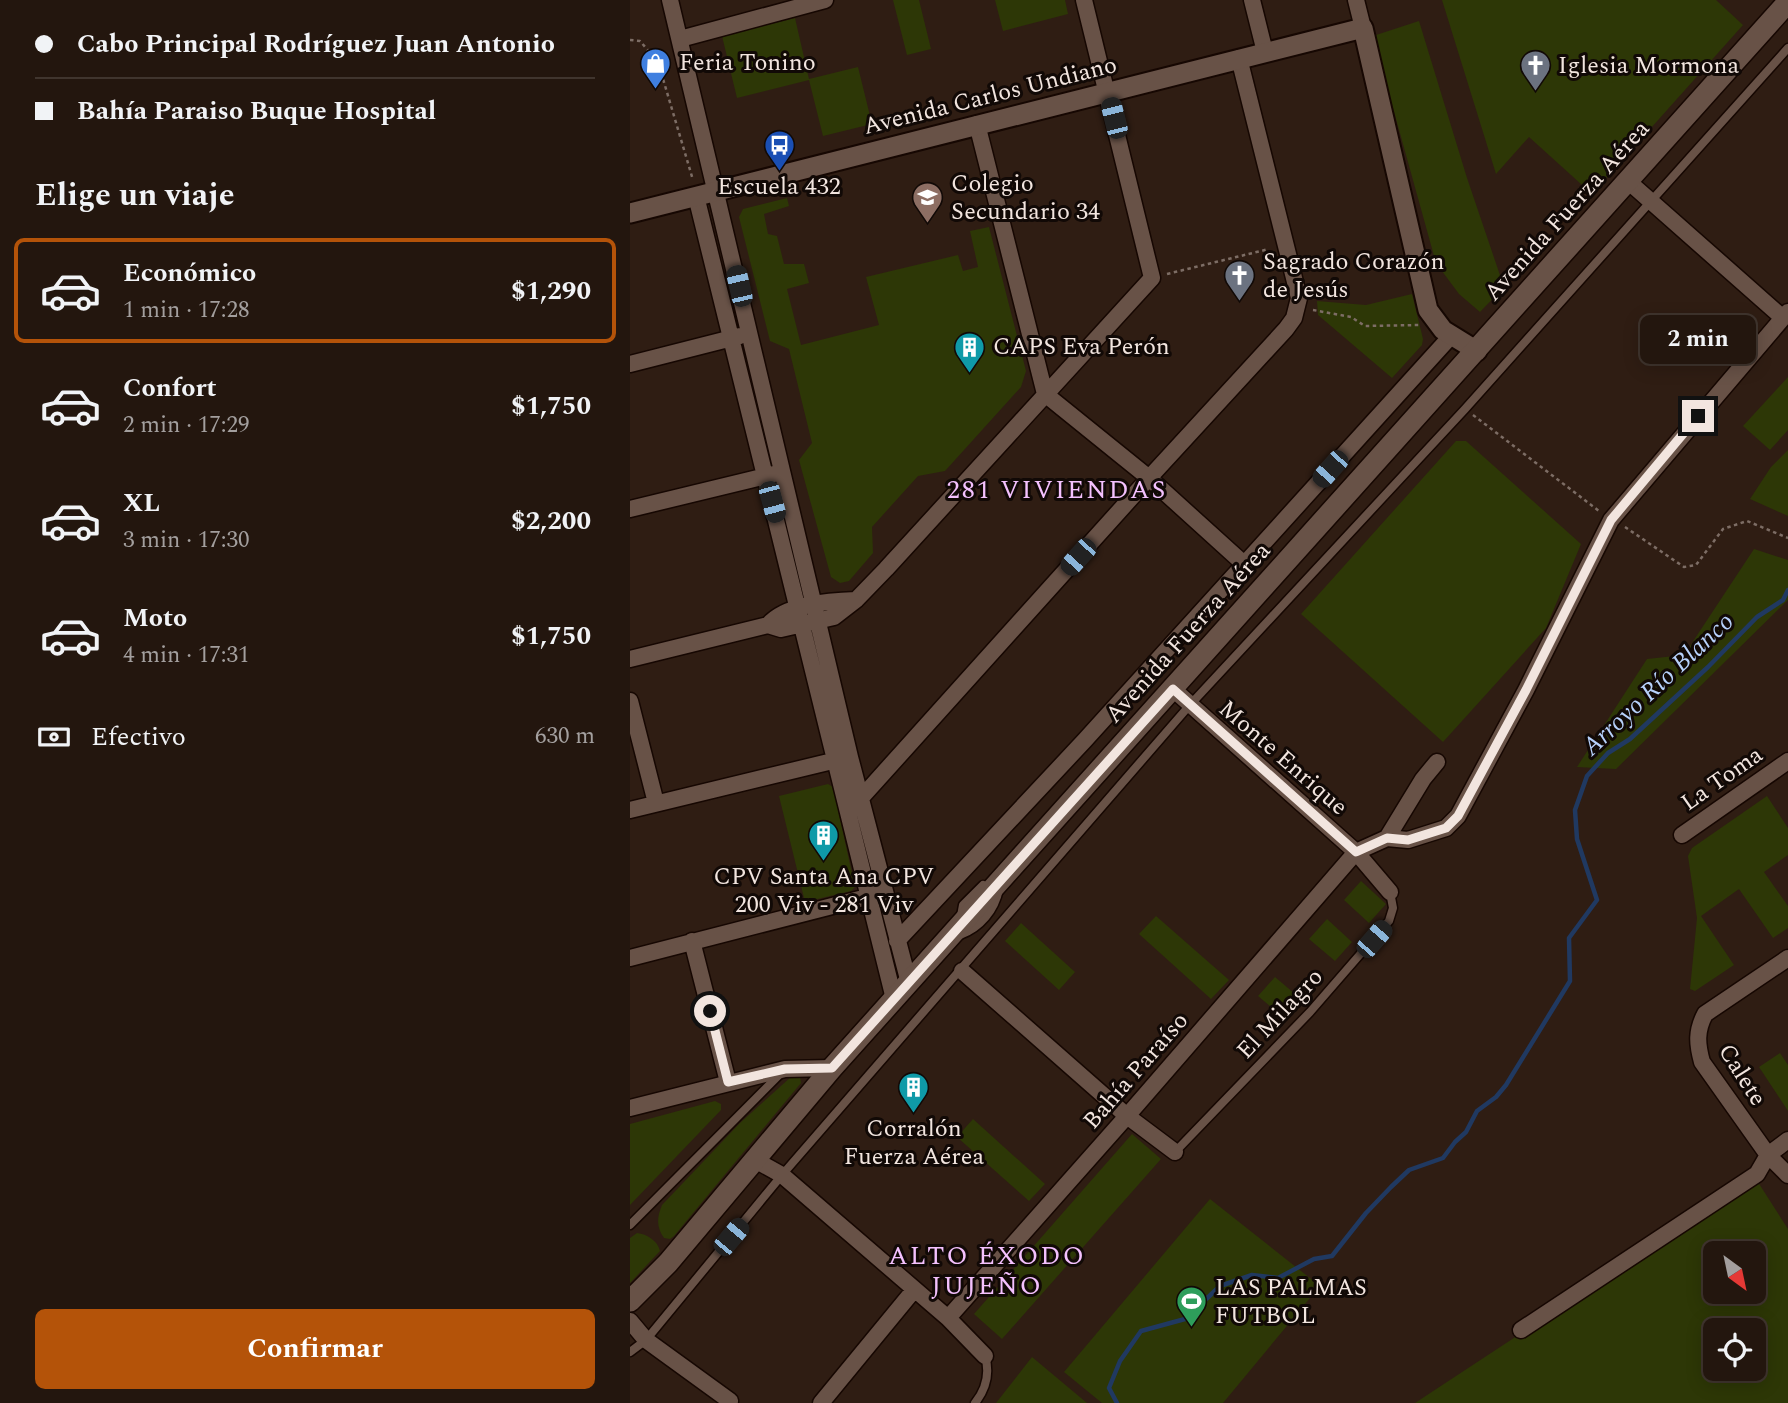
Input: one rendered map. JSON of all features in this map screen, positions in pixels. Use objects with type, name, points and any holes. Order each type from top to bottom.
[{"type":"main road","name":"Avenida Fuerza Aérea","points":[[630,1301],[668,1263],[832,1068],[1788,2]]},
{"type":"street","points":[[670,0],[783,472],[809,614],[877,894],[894,999]]},
{"type":"street","points":[[680,39],[825,0]]},
{"type":"street","points":[[630,659],[768,625],[780,629],[830,601],[856,600],[1152,278],[1084,0]]},
{"type":"street","points":[[1252,0],[1265,52]]},
{"type":"street","points":[[1356,0],[1427,306],[1436,323],[1451,336],[1477,351]]},
{"type":"street","name":"Avenida Carlos Undiano","points":[[630,213],[1363,29]]},
{"type":"street","points":[[853,801],[1294,318],[1299,298],[1239,58]]},
{"type":"street","points":[[977,124],[1045,394],[1149,478],[1244,564]]},
{"type":"street","points":[[1356,852],[1387,838],[1408,840],[1428,835],[1446,828],[1458,816],[1526,690],[1611,520],[1786,315],[1629,182]]},
{"type":"street","points":[[696,196],[765,476],[809,614]]},
{"type":"street","points":[[630,364],[750,333]]},
{"type":"street","points":[[897,942],[1085,740],[1451,336]]},
{"type":"street","points":[[630,509],[783,472]]},
{"type":"street","name":"Monte Enrique","points":[[1173,689],[1356,852],[1390,892]]},
{"type":"street","points":[[630,701],[656,803]]},
{"type":"street","points":[[630,810],[842,758]]},
{"type":"street","name":"La Toma","points":[[1682,835],[1788,761]]},
{"type":"street","points":[[1387,838],[1423,779],[1437,762]]},
{"type":"street","name":"Bahía Paraíso","points":[[948,1318],[1356,852]]},
{"type":"street","points":[[877,894],[897,942],[909,983]]},
{"type":"street","points":[[630,958],[877,894]]},
{"type":"street","points":[[692,941],[728,1082]]},
{"type":"street","name":"Calete","points":[[1788,958],[1705,1014],[1699,1026],[1698,1046],[1702,1062],[1768,1155],[1788,1175]]},
{"type":"street","points":[[961,971],[1127,1116],[1175,1152]]},
{"type":"street","points":[[630,1108],[785,1069],[832,1068]]},
{"type":"street","points":[[1521,1330],[1757,1174],[1768,1155],[1788,1140]]},
{"type":"street","points":[[755,1160],[782,1175],[948,1318],[985,1356]]},
{"type":"street","points":[[821,1403],[914,1290]]},
{"type":"street","points":[[630,1321],[646,1340],[730,1401]]},
{"type":"lane","points":[[630,1352],[646,1340],[782,1175],[1189,706],[1465,409],[1788,48]]},
{"type":"lane","name":"El Milagro","points":[[1175,1152],[1310,1012],[1389,921],[1393,908],[1390,892]]},
{"type":"lane","points":[[630,1225],[785,1069]]},
{"type":"lane","points":[[975,1403],[982,1395],[990,1371],[985,1356]]},
{"type":"path","points":[[630,40],[640,41],[658,62],[696,196]]},
{"type":"path","points":[[1152,278],[1286,245]]},
{"type":"path","points":[[1296,307],[1351,317],[1365,326],[1436,323]]},
{"type":"path","points":[[1465,409],[1611,520],[1626,527],[1684,567],[1696,565],[1723,529],[1747,521],[1788,538]]},
{"type":"green space","points":[[893,0],[919,0],[931,49],[907,55]]},
{"type":"green space","points":[[995,0],[1065,0],[1068,14],[1003,31]]},
{"type":"green space","points":[[1442,0],[1716,0],[1743,25],[1592,194],[1529,137],[1496,174]]},
{"type":"green space","points":[[795,18],[809,79],[858,67],[872,124],[823,136],[809,80],[737,98],[722,36]]},
{"type":"green space","points":[[1419,21],[1504,287],[1480,312],[1459,294],[1436,263],[1373,36]]},
{"type":"green space","points":[[787,198],[789,206],[764,214],[768,234],[777,236],[784,264],[804,264],[809,283],[787,289],[801,345],[879,325],[866,277],[958,255],[963,271],[978,267],[970,231],[989,227],[1026,371],[1021,387],[945,471],[918,476],[872,527],[873,553],[849,581],[840,583],[831,577],[799,460],[812,443],[789,349],[770,341],[739,217],[743,209]]},
{"type":"green space","points":[[1412,294],[1423,339],[1422,345],[1392,378],[1318,315],[1317,301],[1366,305]]},
{"type":"green space","points":[[1788,377],[1788,430],[1770,450],[1743,426]]},
{"type":"green space","points":[[1456,441],[1466,441],[1581,544],[1546,628],[1443,742],[1301,614]]},
{"type":"green space","points":[[1788,450],[1788,516],[1750,499],[1771,467]]},
{"type":"green space","points":[[1754,549],[1788,560],[1788,600],[1616,769],[1577,767],[1647,659],[1684,655]]},
{"type":"green space","points":[[828,784],[833,787],[855,887],[851,891],[805,902],[779,796]]},
{"type":"green space","points":[[1767,796],[1788,828],[1788,855],[1764,872],[1788,906],[1788,928],[1773,938],[1739,889],[1701,916],[1734,965],[1695,991],[1690,989],[1697,918],[1688,856],[1692,848]]},
{"type":"green space","points":[[1361,881],[1386,904],[1369,923],[1344,900]]},
{"type":"green space","points":[[1156,916],[1229,980],[1211,999],[1139,934]]},
{"type":"green space","points":[[1327,919],[1352,942],[1335,961],[1309,939]]},
{"type":"green space","points":[[1021,923],[1075,972],[1059,990],[1005,941]]},
{"type":"green space","points":[[1275,977],[1301,999],[1284,1018],[1258,996]]},
{"type":"green space","points":[[1780,1053],[1788,1065],[1788,1111],[1759,1067]]},
{"type":"green space","points":[[792,1076],[800,1076],[801,1083],[674,1236],[670,1239],[664,1238],[658,1222],[662,1205],[740,1123]]},
{"type":"green space","points":[[715,1101],[721,1104],[721,1110],[630,1205],[630,1124]]},
{"type":"green space","points":[[973,1119],[1045,1184],[1029,1201],[957,1137]]},
{"type":"green space","points":[[1132,1134],[1161,1159],[1002,1339],[974,1314]]},
{"type":"green space","points":[[1756,1179],[1788,1229],[1788,1403],[1415,1403]]},
{"type":"green space","name":"LAS PALMAS FUTBOL","points":[[1210,1199],[1320,1286],[1223,1403],[1102,1403],[1064,1372]]},
{"type":"green space","points":[[637,1233],[652,1239],[660,1251],[630,1283],[630,1238]]},
{"type":"green space","points":[[1032,1357],[1087,1403],[996,1403]]},
{"type":"waterway","name":"Arroyo Río Blanco","points":[[1117,1403],[1109,1388],[1120,1361],[1141,1331],[1185,1319],[1220,1286],[1252,1275],[1278,1278],[1314,1259],[1332,1256],[1366,1213],[1409,1170],[1443,1158],[1466,1132],[1477,1111],[1496,1097],[1506,1085],[1570,981],[1569,938],[1597,900],[1577,839],[1575,810],[1587,776],[1608,753],[1630,739],[1708,667],[1757,617],[1783,600],[1788,590]]},
{"type":"place","name":"Feria Tonino","points":[[656,90]]},
{"type":"place","name":"Iglesia Mormona","points":[[1535,93]]},
{"type":"place","name":"Escuela 432","points":[[779,172]]},
{"type":"place","name":"Colegio Secundario 34","points":[[928,225]]},
{"type":"place","name":"Sagrado Corazón de Jesús","points":[[1240,303]]},
{"type":"place","name":"CAPS Eva Perón","points":[[970,374]]},
{"type":"place","name":"CPV Santa Ana CPV 200 Viv - 281 Viv","points":[[824,862]]},
{"type":"place","name":"Corralón Fuerza Aérea","points":[[914,1114]]},
{"type":"place","name":"LAS PALMAS FUTBOL","points":[[1192,1329]]},
{"type":"district","name":"281 VIVIENDAS","points":[[1057,490]]},
{"type":"district","name":"ALTO ÉXODO JUJEÑO","points":[[987,1271]]},
{"type":"route","points":[[710,1011],[728,1082],[785,1069],[832,1068],[1173,689],[1356,852],[1387,838],[1408,840],[1446,828],[1458,816],[1526,690],[1611,520],[1698,416]]}]
